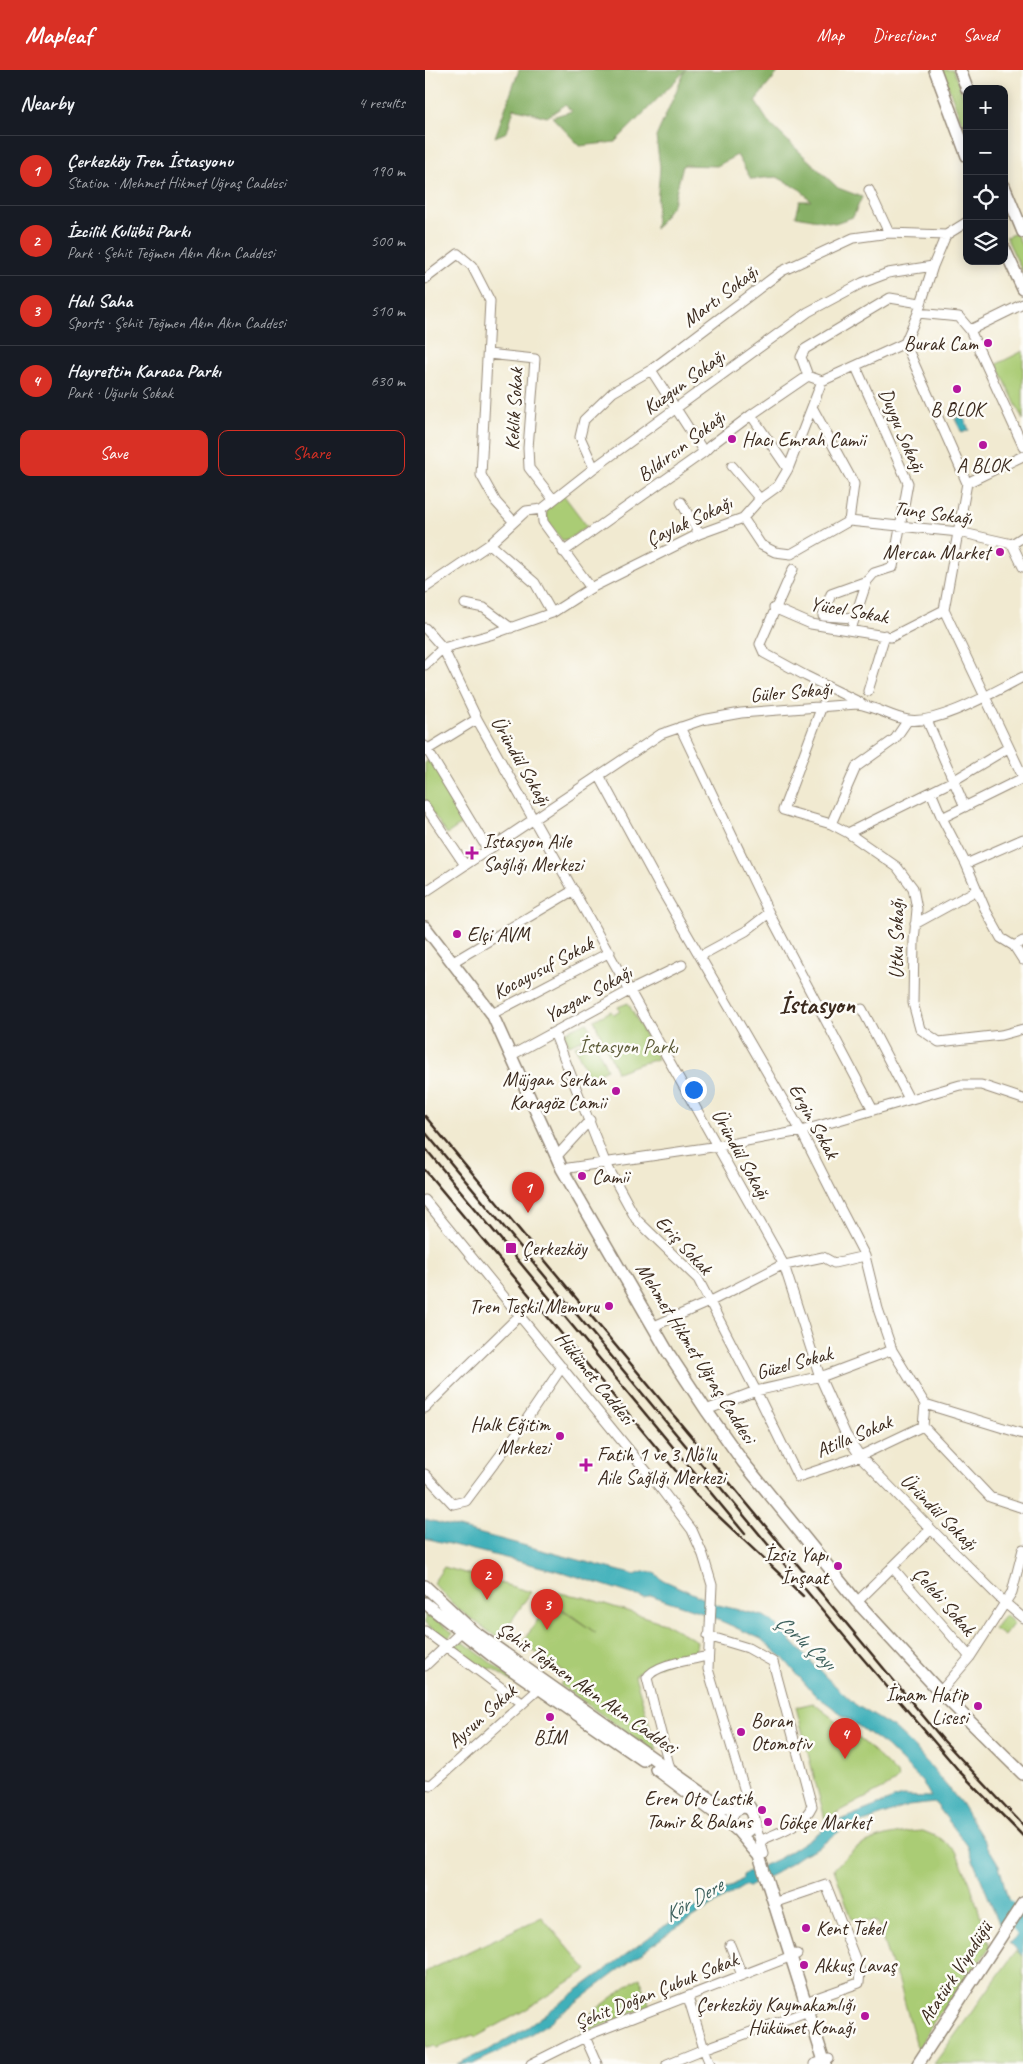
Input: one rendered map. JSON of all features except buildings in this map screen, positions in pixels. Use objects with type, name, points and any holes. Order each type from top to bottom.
[{"type":"main road","points":[[935,70],[963,145]]},
{"type":"main road","points":[[960,70],[966,85]]},
{"type":"main road","points":[[1008,207],[1022,227]]},
{"type":"main road","points":[[1008,257],[1023,289]]},
{"type":"main road","name":"Mehmet Hikmet Uğraş Caddesi","points":[[425,927],[492,1014],[562,1169],[654,1326],[706,1410],[743,1462],[857,1602],[940,1692],[1023,1774]]},
{"type":"main road","name":"Şehit Teğmen Akın Akın Caddesi","points":[[425,1586],[473,1631],[715,1802],[723,1807],[741,1809]]},
{"type":"main road","name":"Şehit Teğmen Akın Akın Caddesi","points":[[425,1603],[539,1689],[665,1775],[734,1828],[761,1855]]},
{"type":"main road","points":[[741,1809],[755,1824],[747,1831],[734,1828],[730,1817],[741,1809]]},
{"type":"main road","points":[[761,1855],[794,1955]]},
{"type":"main road","points":[[772,1890],[779,1901],[825,2062]]},
{"type":"main road","name":"Atatürk Viyadüğü","points":[[920,2064],[1023,1903]]},
{"type":"main road","name":"Atatürk Viyadüğü","points":[[920,2064],[1023,1916]]},
{"type":"street","points":[[869,190],[889,233]]},
{"type":"street","points":[[920,303],[890,298],[805,349],[801,357],[808,376],[822,381],[905,343],[917,313],[945,235],[963,224]]},
{"type":"street","name":"Martı Sokağı","points":[[594,468],[580,437],[584,420],[613,392],[651,370],[782,271],[853,238],[889,233],[945,235]]},
{"type":"street","points":[[425,279],[458,254],[472,266],[490,301],[481,475],[496,502],[513,522]]},
{"type":"street","name":"Kuzgun Sokağı","points":[[425,588],[490,544],[526,511],[541,509],[594,468],[808,312],[862,283],[888,273],[933,266]]},
{"type":"street","points":[[970,330],[1023,304]]},
{"type":"street","points":[[917,313],[959,318],[970,330],[1023,446]]},
{"type":"street","points":[[905,343],[967,483],[944,610],[1023,778],[942,818]]},
{"type":"street","name":"Keklik Sokak","points":[[488,354],[535,359],[528,448],[529,468],[553,499]]},
{"type":"street","name":"Duygu Sokağı","points":[[823,616],[831,594],[867,581],[874,573],[893,567],[908,483],[855,367]]},
{"type":"street","points":[[651,370],[704,452]]},
{"type":"street","name":"Bıldırcın Sokağı","points":[[563,552],[704,452],[751,415],[808,376]]},
{"type":"street","name":"Çaylak Sokağı","points":[[425,664],[443,648],[511,628],[552,613],[591,588],[699,534],[743,518],[760,499],[778,486],[788,469],[822,381]]},
{"type":"street","points":[[743,518],[761,545],[775,552],[791,554],[849,521],[854,484],[812,407]]},
{"type":"street","points":[[751,415],[788,469]]},
{"type":"street","points":[[967,483],[1023,456]]},
{"type":"street","points":[[732,466],[760,499]]},
{"type":"street","points":[[681,502],[699,534]]},
{"type":"street","points":[[541,509],[543,522],[591,588]]},
{"type":"street","name":"Tunç Sokağı","points":[[849,521],[959,532],[1012,544]]},
{"type":"street","points":[[1023,537],[1012,544],[1023,567]]},
{"type":"street","points":[[490,544],[535,583],[552,613]]},
{"type":"street","points":[[793,568],[760,644],[764,653],[865,705]]},
{"type":"street","points":[[851,632],[867,581]]},
{"type":"street","points":[[465,604],[484,608],[511,628]]},
{"type":"street","name":"Yücel Sokak","points":[[774,608],[811,624],[891,637],[944,610]]},
{"type":"street","name":"Yücel Sokak","points":[[823,616],[855,618]]},
{"type":"street","name":"Üründül Sokağı","points":[[425,628],[443,648],[477,719],[610,952],[784,1265],[820,1377],[846,1435],[860,1456],[1004,1602],[1023,1618]]},
{"type":"street","points":[[868,691],[885,635]]},
{"type":"street","points":[[985,696],[1023,678]]},
{"type":"street","name":"Güler Sokağı","points":[[425,892],[661,734],[680,726],[741,713],[822,706],[865,705],[896,718],[927,720],[985,696]]},
{"type":"street","name":"Utku Sokağı","points":[[822,706],[783,810],[831,824],[848,833],[897,867],[913,888],[917,909],[913,1003],[920,1028],[939,1042],[1001,1034],[1023,1029]]},
{"type":"street","points":[[477,719],[426,749],[488,850]]},
{"type":"street","points":[[831,824],[856,767],[895,739],[908,720]]},
{"type":"street","points":[[927,720],[965,807]]},
{"type":"street","points":[[680,726],[769,913],[873,1110]]},
{"type":"street","points":[[848,833],[953,781],[1008,748]]},
{"type":"street","name":"Ergin Sokak","points":[[603,772],[700,956],[801,1131],[865,1256],[878,1309],[892,1350],[925,1404]]},
{"type":"street","points":[[931,792],[966,864],[985,911],[1001,938],[1014,946],[1023,960]]},
{"type":"street","points":[[425,806],[465,865]]},
{"type":"street","points":[[966,864],[1023,840]]},
{"type":"street","points":[[453,962],[574,890]]},
{"type":"street","points":[[915,924],[977,890]]},
{"type":"street","points":[[700,956],[746,931],[769,913]]},
{"type":"street","points":[[1014,946],[1023,941]]},
{"type":"street","name":"Kocayusuf Sokak","points":[[492,1014],[610,952]]},
{"type":"street","name":"Yazgan Sokağı","points":[[512,1055],[631,990],[682,965]]},
{"type":"street","points":[[862,1009],[909,1100]]},
{"type":"street","name":"Eriş Sokak","points":[[554,1032],[605,1162],[636,1219],[698,1279],[798,1477]]},
{"type":"street","points":[[562,1169],[719,1146],[801,1131],[960,1085],[981,1085],[1023,1099]]},
{"type":"street","points":[[557,1156],[590,1120]]},
{"type":"street","name":"Hükümet Caddesi","points":[[425,1200],[693,1530],[712,1586],[709,1632]]},
{"type":"street","points":[[654,1326],[709,1302],[760,1275],[784,1265],[823,1257],[834,1263],[865,1256]]},
{"type":"street","points":[[425,1408],[519,1316]]},
{"type":"street","name":"Güzel Sokak","points":[[706,1410],[756,1391],[820,1377],[892,1350]]},
{"type":"street","points":[[425,1474],[453,1504],[466,1501],[520,1429],[562,1367]]},
{"type":"street","points":[[1023,1434],[925,1404],[923,1426],[990,1497],[1023,1508]]},
{"type":"street","name":"Atilla Sokak","points":[[798,1477],[860,1456],[923,1426]]},
{"type":"street","points":[[857,1602],[931,1529]]},
{"type":"street","points":[[940,1692],[970,1657],[1011,1592],[1023,1549]]},
{"type":"street","name":"Çelebi Sokak","points":[[892,1567],[970,1657]]},
{"type":"street","points":[[425,1631],[522,1703]]},
{"type":"street","points":[[425,1666],[461,1632]]},
{"type":"street","points":[[741,1809],[745,1793],[708,1669],[709,1632],[748,1648],[773,1662],[812,1806],[808,1815],[785,1830],[760,1841]]},
{"type":"street","points":[[670,1769],[647,1678],[650,1672],[661,1667],[708,1656]]},
{"type":"street","name":"Aysun Sokak","points":[[425,1784],[431,1785],[539,1689]]},
{"type":"street","points":[[755,1824],[760,1841],[761,1855]]},
{"type":"street","points":[[667,2064],[859,1983],[860,1971],[826,1885],[779,1901]]},
{"type":"street","points":[[730,1945],[741,1975]]},
{"type":"street","name":"Şehit Doğan Çubuk Sokak","points":[[531,2064],[547,2060],[585,2037],[794,1955]]},
{"type":"street","points":[[688,1997],[710,2064]]},
{"type":"street","points":[[585,2037],[597,2064]]},
{"type":"green space","points":[[519,70],[780,70],[755,101],[769,123],[838,188],[862,197],[853,217],[835,223],[796,216],[800,201],[811,201],[801,190],[777,177],[751,179],[737,155],[717,166],[683,165],[673,204],[655,229],[660,167],[656,137],[685,71],[615,142],[580,146],[552,117],[572,111],[565,105],[547,117],[514,108],[507,132],[495,137]]},
{"type":"green space","points":[[942,70],[953,70],[963,96],[963,125]]},
{"type":"green space","points":[[1016,233],[1023,248],[1023,273],[1008,241],[1008,236]]},
{"type":"green space","points":[[1023,351],[1023,420],[997,364]]},
{"type":"green space","points":[[562,493],[587,526],[566,541],[562,540],[547,521],[546,510]]},
{"type":"green space","points":[[432,758],[468,820],[447,834],[425,802],[425,763]]},
{"type":"green space","name":"İstasyon Parkı","points":[[628,1003],[658,1059],[617,1072],[594,1020],[611,1011],[614,1015],[620,1011],[618,1007]]},
{"type":"green space","points":[[587,1022],[593,1035],[569,1045],[564,1032]]},
{"type":"green space","points":[[593,1038],[607,1069],[589,1077],[575,1046]]},
{"type":"green space","points":[[444,1567],[531,1592],[499,1639],[458,1609],[433,1583]]},
{"type":"green space","points":[[553,1592],[583,1597],[664,1623],[697,1641],[695,1654],[638,1672],[635,1676],[657,1750],[654,1752],[560,1685],[567,1674],[522,1643],[550,1602],[596,1633],[560,1607]]},
{"type":"green space","points":[[425,1610],[453,1633],[447,1639],[425,1624]]},
{"type":"green space","points":[[1005,1615],[1014,1623],[1004,1636],[994,1629]]},
{"type":"green space","points":[[462,1641],[523,1687],[492,1669],[484,1669],[455,1649],[457,1644]]},
{"type":"green space","points":[[813,1703],[866,1744],[897,1774],[898,1779],[894,1783],[825,1819],[796,1707]]},
{"type":"green space","points":[[923,1831],[940,1838],[956,1851],[970,1883],[990,1947],[934,2021],[918,2051],[898,1978],[891,1965],[877,1922],[852,1919],[834,1869],[851,1852],[876,1839],[895,1834]]},
{"type":"green space","points":[[542,1917],[587,1970],[525,2010],[476,2037],[473,2035],[437,2048],[435,2046],[425,2047],[425,1972]]},
{"type":"green space","points":[[1016,1951],[1023,1956],[1023,2064],[934,2064]]},
{"type":"green space","points":[[640,1978],[650,2006],[583,2033],[580,2022]]},
{"type":"water","points":[[963,415],[969,430],[962,433],[955,419]]},
{"type":"water","points":[[425,1519],[635,1575],[646,1571],[652,1572],[661,1579],[718,1605],[764,1616],[774,1623],[856,1705],[894,1728],[914,1747],[961,1803],[999,1865],[1012,1914],[1001,1928],[967,1845],[935,1803],[908,1806],[841,1830],[819,1847],[802,1855],[777,1872],[748,1887],[746,1885],[671,1931],[547,2024],[511,2046],[473,2064],[457,2064],[490,2049],[528,2027],[663,1927],[743,1879],[743,1875],[780,1858],[835,1822],[901,1796],[931,1797],[922,1781],[886,1746],[814,1694],[783,1658],[761,1639],[701,1612],[651,1595],[644,1598],[566,1573],[425,1538]]},
{"type":"water","points":[[1020,1933],[1023,1937],[1023,1956],[1009,1943]]},
{"type":"waterway","name":"Çorlu Çayı","points":[[1008,1908],[1023,1932]]},
{"type":"railway","points":[[425,1116],[944,1741],[1023,1825]]},
{"type":"railway","points":[[425,1132],[859,1654],[960,1772],[1023,1836]]},
{"type":"railway","points":[[425,1148],[745,1534]]},
{"type":"railway","points":[[425,1170],[696,1495],[803,1596]]},
{"type":"place","name":"Burak Cam","points":[[988,343]]},
{"type":"place","name":"B BLOK","points":[[957,389]]},
{"type":"place","name":"Hacı Emrah Camii","points":[[732,439]]},
{"type":"place","name":"A BLOK","points":[[983,445]]},
{"type":"place","name":"Mercan Market","points":[[1000,552]]},
{"type":"place","name":"Istasyon Aile Sağlığı Merkezi","points":[[472,853]]},
{"type":"place","name":"Elçi AVM","points":[[457,934]]},
{"type":"place","name":"Müjgan Serkan Karagöz Camii","points":[[616,1091]]},
{"type":"place","name":"Camii","points":[[582,1176]]},
{"type":"place","name":"Çerkezköy Tren İstasyonu","points":[[528,1213]]},
{"type":"place","name":"Çerkezköy","points":[[511,1248]]},
{"type":"place","name":"Tren Teşkil Memuru","points":[[609,1306]]},
{"type":"place","name":"Halk Eğitim Merkezi","points":[[560,1436]]},
{"type":"place","name":"Fatih 1 ve 3 No'lu Aile Sağlığı Merkezi","points":[[586,1465]]},
{"type":"place","name":"İzsiz Yapı İnşaat","points":[[838,1566]]},
{"type":"place","name":"İzcilik Kulübü Parkı","points":[[487,1600]]},
{"type":"place","name":"Halı Saha","points":[[547,1630]]},
{"type":"place","name":"İmam Hatip Lisesi","points":[[978,1706]]},
{"type":"place","name":"BİM","points":[[550,1717]]},
{"type":"place","name":"Boran Otomotiv","points":[[741,1732]]},
{"type":"place","name":"Hayrettin Karaca Parkı","points":[[845,1759]]},
{"type":"place","name":"Eren Oto Lastik Tamir & Balans","points":[[762,1810]]},
{"type":"place","name":"Gökçe Market","points":[[768,1822]]},
{"type":"place","name":"Kent Tekel","points":[[806,1928]]},
{"type":"place","name":"Akkuş Lavaş","points":[[804,1965]]},
{"type":"place","name":"Çerkezköy Kaymakamlığı Hükümet Konağı","points":[[865,2016]]},
{"type":"district","name":"İstasyon","points":[[817,1005]]},
{"type":"water label","name":"Kör Dere","points":[[693,1900]]}]
